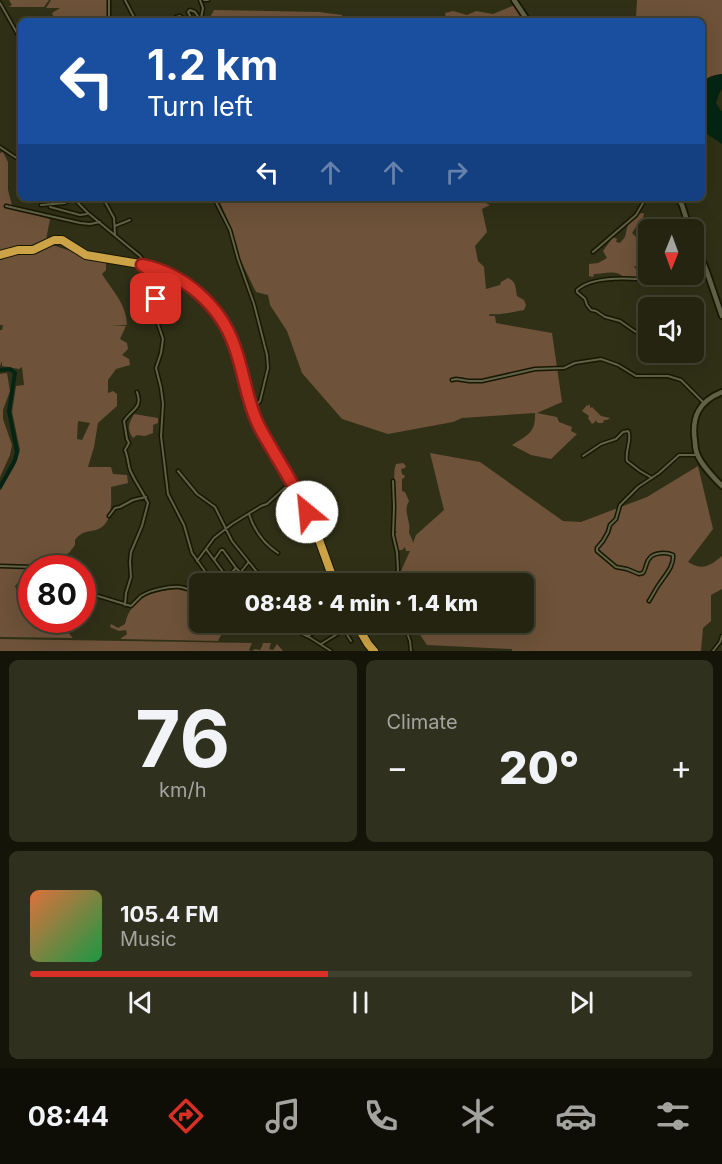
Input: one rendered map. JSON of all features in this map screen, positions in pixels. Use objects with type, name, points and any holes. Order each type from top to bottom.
[{"type":"highway","points":[[0,255],[18,250],[33,250],[51,241],[65,242],[86,255],[144,265],[168,273],[205,299],[216,312],[234,345],[252,409],[262,433],[312,522],[331,573]]},
{"type":"highway","points":[[362,633],[374,651]]},
{"type":"main road","points":[[514,0],[526,18]]},
{"type":"main road","points":[[680,201],[686,219]]},
{"type":"main road","points":[[704,264],[722,316]]},
{"type":"main road","points":[[722,392],[710,397],[697,412],[693,433],[697,454],[710,474],[722,486]]},
{"type":"street","points":[[109,0],[109,18]]},
{"type":"street","points":[[125,0],[134,18]]},
{"type":"street","points":[[200,18],[204,0]]},
{"type":"street","points":[[0,3],[18,35]]},
{"type":"street","points":[[191,18],[188,12],[190,10],[194,11],[198,18]]},
{"type":"street","points":[[0,147],[18,159]]},
{"type":"street","points":[[41,205],[68,201]]},
{"type":"street","points":[[76,201],[140,256],[149,271],[149,279],[157,303],[156,318],[163,339],[156,368],[163,404],[161,436],[168,494],[184,525],[191,550],[206,573]]},
{"type":"street","points":[[105,201],[114,218],[115,236]]},
{"type":"street","points":[[216,201],[230,230],[254,304],[267,355],[268,368],[260,401],[252,409]]},
{"type":"street","points":[[593,252],[636,215],[643,201]]},
{"type":"street","points":[[6,206],[81,223],[100,222]]},
{"type":"street","points":[[50,207],[80,215],[88,213]]},
{"type":"street","points":[[115,225],[130,220]]},
{"type":"street","points":[[638,278],[592,282],[577,290],[591,310],[620,321],[638,334]]},
{"type":"street","points":[[452,380],[482,381],[535,369],[564,368],[575,363],[601,359],[636,376],[668,376],[681,380],[704,403]]},
{"type":"street","points":[[125,605],[131,577],[131,552],[148,509],[146,497],[133,476],[125,450],[129,443],[124,421],[138,405],[137,392]]},
{"type":"street","points":[[583,456],[628,431],[630,439],[627,461],[651,478]]},
{"type":"street","points":[[649,601],[670,568],[673,555],[665,552],[652,556],[641,574],[616,567],[596,549],[616,519],[620,506],[637,488],[679,455],[697,454]]},
{"type":"street","points":[[178,471],[197,494],[215,507],[232,541],[258,573]]},
{"type":"street","points":[[393,481],[393,535],[398,560],[397,573]]},
{"type":"street","points":[[197,561],[214,538],[226,528],[267,504],[291,482]]},
{"type":"street","points":[[109,516],[116,508],[146,497]]},
{"type":"street","points":[[249,514],[258,533],[278,553]]},
{"type":"street","points":[[206,549],[224,573]]},
{"type":"street","points":[[214,560],[223,550],[240,573],[249,562]]},
{"type":"street","points":[[0,566],[18,567]]},
{"type":"street","points":[[230,573],[236,568]]},
{"type":"street","points":[[96,594],[130,606],[149,592],[183,587],[189,590]]},
{"type":"street","points":[[299,633],[331,651]]},
{"type":"street","points":[[308,637],[314,633]]},
{"type":"street","points":[[321,644],[339,633]]},
{"type":"street","points":[[346,633],[351,641]]},
{"type":"street","points":[[407,633],[411,651]]},
{"type":"street","points":[[713,651],[722,636]]},
{"type":"shaded area","points":[[9,0],[49,0],[44,7],[9,7],[12,5]]},
{"type":"shaded area","points":[[51,0],[107,0],[108,18],[54,18],[52,13],[60,8],[46,8]]},
{"type":"shaded area","points":[[637,0],[722,0],[722,74],[705,81],[705,18],[600,18],[600,16],[636,17]]},
{"type":"shaded area","points":[[515,5],[524,18],[446,18],[445,13],[453,11],[467,15],[476,11],[493,14]]},
{"type":"shaded area","points":[[214,10],[319,12],[342,15],[342,18],[210,18]]},
{"type":"shaded area","points":[[722,74],[722,89],[716,103],[722,112],[722,144],[705,133],[705,81]]},
{"type":"shaded area","points":[[3,152],[8,162],[8,190],[13,209],[50,219],[46,240],[38,246],[0,253],[0,153]]},
{"type":"shaded area","points":[[219,201],[481,201],[490,205],[482,209],[487,232],[475,246],[478,261],[484,267],[486,289],[500,285],[508,278],[514,283],[517,296],[524,300],[526,305],[524,310],[490,314],[489,316],[495,316],[496,323],[552,333],[562,402],[537,413],[557,417],[559,422],[572,427],[571,431],[577,434],[551,459],[531,455],[512,445],[532,429],[535,413],[462,418],[453,422],[388,434],[342,419],[302,373],[287,331],[270,305],[268,295],[256,292],[237,253],[231,227]]},
{"type":"shaded area","points":[[644,213],[643,219],[638,219],[638,227],[632,233],[638,239],[638,265],[634,267],[638,269],[638,277],[623,277],[614,273],[589,276],[589,264],[598,263],[607,258],[603,251],[613,237],[617,239],[616,242],[620,243],[625,237],[628,224],[637,214]]},
{"type":"shaded area","points":[[49,244],[87,259],[106,262],[106,270],[102,274],[118,298],[127,325],[111,325],[126,326],[120,339],[127,343],[128,349],[122,355],[129,359],[130,365],[116,369],[108,380],[108,393],[113,391],[117,394],[117,406],[98,423],[88,467],[111,467],[113,474],[127,475],[128,483],[111,487],[111,506],[106,523],[96,530],[80,535],[69,553],[65,555],[18,555],[18,583],[15,586],[18,594],[18,633],[69,633],[73,638],[0,637],[0,491],[15,465],[20,450],[12,412],[16,386],[24,385],[22,367],[19,369],[2,366],[2,361],[0,366],[0,330],[3,325],[0,325],[0,260],[19,253],[44,250]],"holes":[[[78,421],[90,423],[82,440],[77,439]]]},
{"type":"shaded area","points":[[7,373],[10,391],[3,410],[3,419],[12,445],[0,477],[0,374]]},
{"type":"shaded area","points":[[590,404],[590,408],[592,407],[601,416],[610,418],[604,420],[603,423],[595,420],[592,424],[589,416],[582,411]]},
{"type":"shaded area","points":[[134,414],[158,418],[158,423],[153,425],[153,433],[145,436],[137,435],[133,438],[129,426]]},
{"type":"shaded area","points":[[430,453],[480,462],[563,521],[581,522],[647,497],[698,466],[713,529],[688,562],[702,567],[722,556],[722,589],[711,595],[711,621],[703,628],[701,651],[512,651],[512,649],[427,645],[419,633],[534,633],[534,573],[400,573],[410,551],[406,551],[405,547],[398,550],[394,536],[397,532],[395,531],[394,478],[396,464],[403,463],[406,466],[401,469],[405,476],[402,479],[402,491],[405,492],[409,501],[407,512],[409,533],[413,543],[416,535],[444,510]]},
{"type":"shaded area","points":[[178,589],[189,592],[189,633],[222,633],[218,641],[120,639],[127,634],[126,630],[119,631],[110,627],[111,624],[118,628],[125,624],[132,607],[144,597]]},
{"type":"shaded area","points":[[0,639],[252,643],[249,650],[252,651],[0,651]]},
{"type":"shaded area","points":[[262,643],[271,643],[269,649],[273,650],[277,644],[283,651],[252,651],[260,650]]},
{"type":"waterway","points":[[0,370],[10,369],[15,373],[9,411],[17,452],[0,487]]},
{"type":"route","points":[[156,299],[149,279],[149,270],[142,265],[161,270],[183,282],[205,299],[216,312],[231,336],[240,363],[247,397],[258,423],[307,512]]}]
